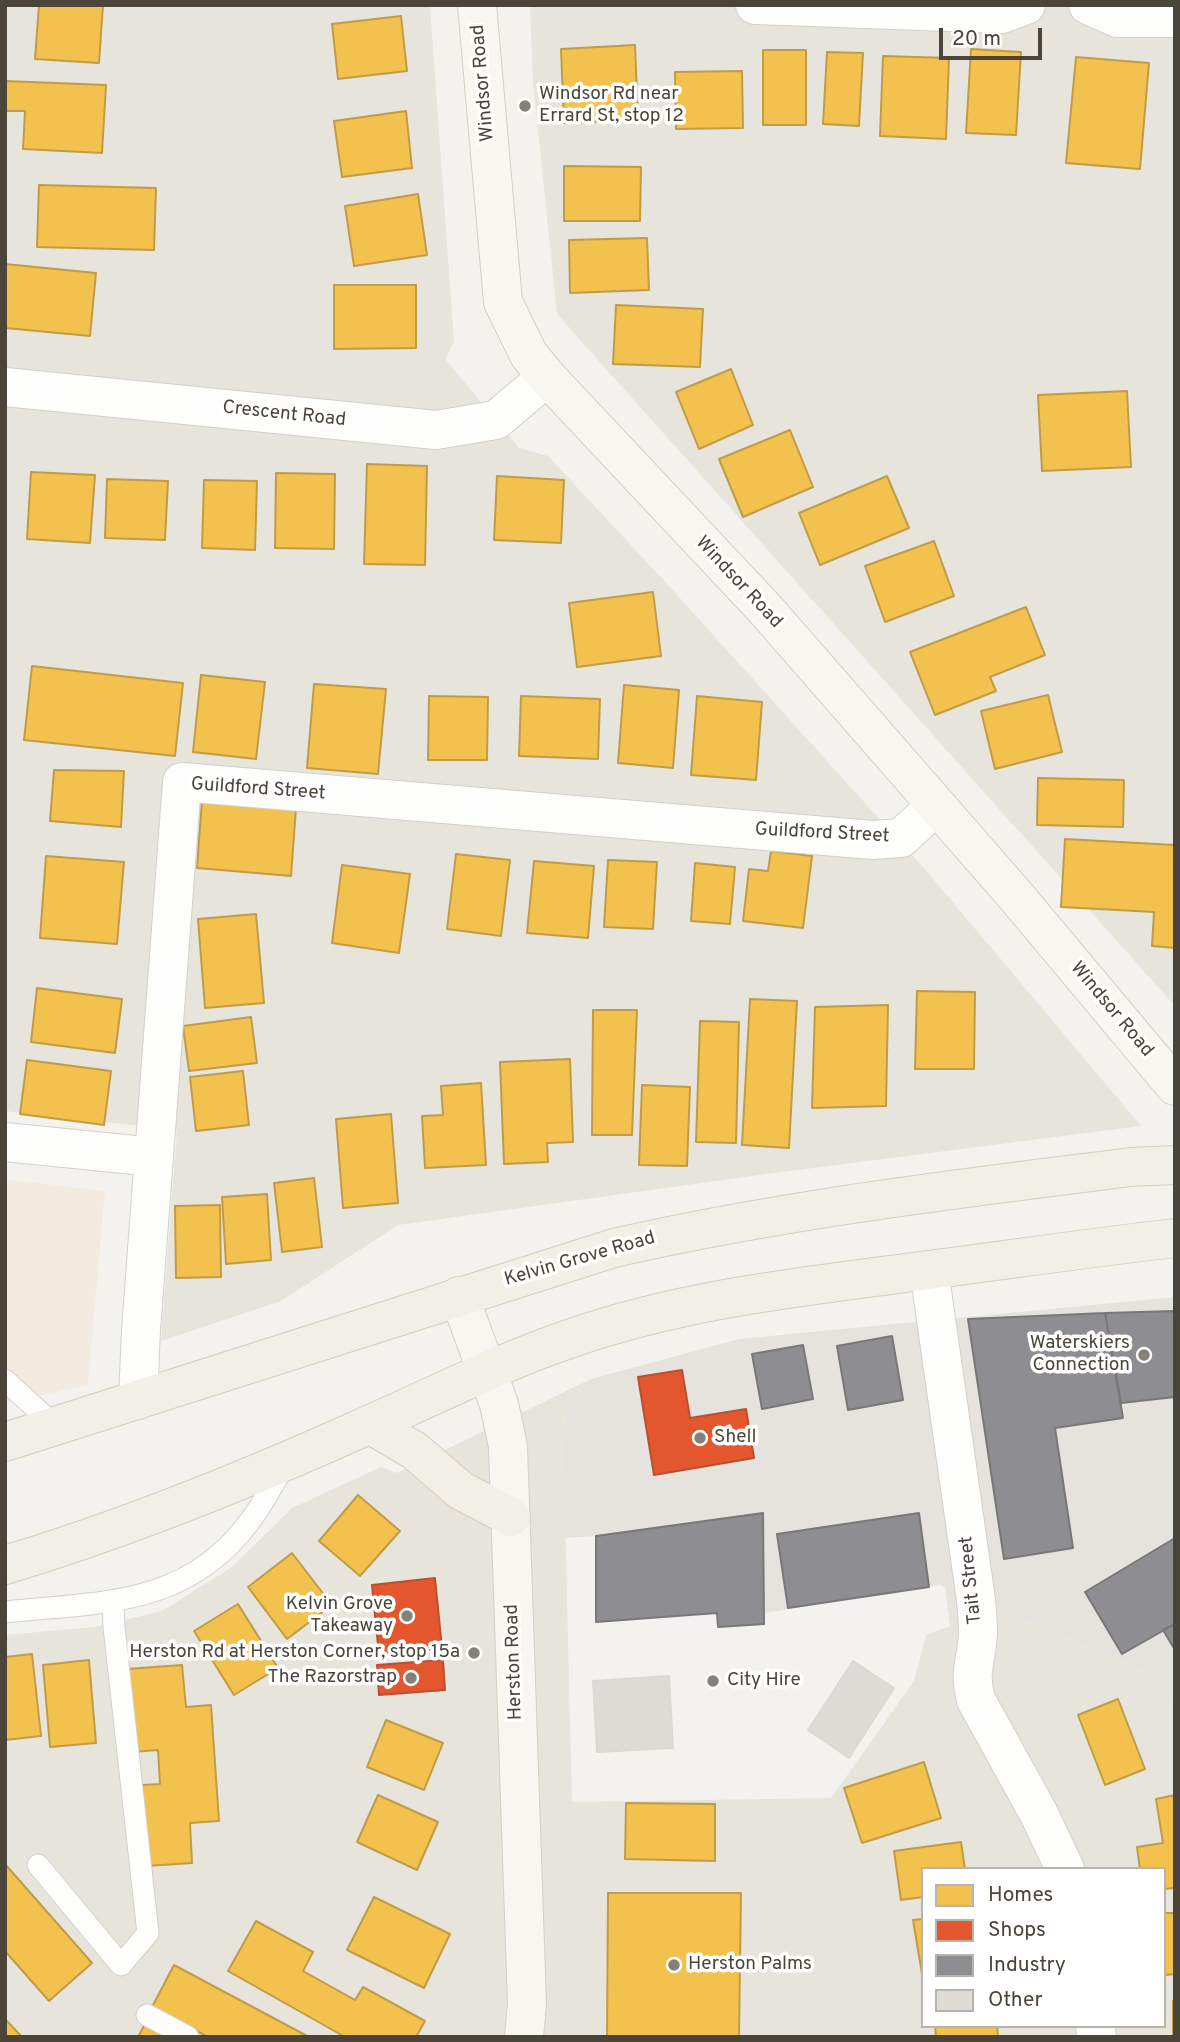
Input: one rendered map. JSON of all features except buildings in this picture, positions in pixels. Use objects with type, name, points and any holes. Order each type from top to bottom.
[{"type":"main road","name":"Windsor Road","points":[[477,5],[503,302],[529,355],[765,609],[1015,895],[1175,1086]]},
{"type":"main road","name":"Kelvin Grove Road","points":[[5,1442],[614,1248],[698,1229],[796,1212],[1131,1167],[1175,1165]]},
{"type":"main road","points":[[5,1565],[184,1504],[487,1371],[569,1339],[625,1321],[685,1306],[802,1286],[1175,1238]]},
{"type":"main road","name":"Herston Road","points":[[459,1296],[499,1404],[508,1446],[527,2004],[524,2037]]},
{"type":"main road","points":[[370,1424],[415,1451],[460,1490],[511,1517]]},
{"type":"street","points":[[755,5],[1002,14],[1026,5]]},
{"type":"street","points":[[1088,5],[1117,18],[1175,18]]},
{"type":"street","name":"Crescent Road","points":[[5,387],[436,430],[496,419],[547,377]]},
{"type":"street","name":"Guildford Street","points":[[138,1399],[182,782],[873,840],[901,838],[936,806]]},
{"type":"street","points":[[5,1142],[154,1157]]},
{"type":"street","name":"Tait Street","points":[[929,1270],[976,1600],[978,1636],[972,1665],[972,1684],[976,1700],[1039,1814],[1064,1867]]},
{"type":"lane","points":[[5,1380],[57,1427]]},
{"type":"lane","points":[[5,1612],[113,1601],[157,1592],[183,1581],[204,1567],[236,1538],[251,1520],[287,1461]]},
{"type":"lane","points":[[38,1865],[121,1965],[148,1933],[113,1601]]},
{"type":"lane","points":[[147,2015],[188,2037]]},
{"type":"shaded area","points":[[5,5],[430,5],[454,342],[445,359],[519,448],[548,456],[668,585],[930,875],[1141,1126],[398,1225],[281,1301],[161,1341],[177,1130],[5,1111]]},
{"type":"shaded area","points":[[530,5],[1175,5],[1175,1006],[557,314],[533,82]]},
{"type":"shaded area","points":[[5,1179],[105,1191],[88,1385],[5,1403]]},
{"type":"shaded area","points":[[1175,1297],[1175,1713],[1143,1670],[940,1585],[764,1613],[763,1513],[565,1538],[563,1434],[567,1405],[591,1379],[739,1339]]},
{"type":"shaded area","points":[[591,1379],[567,1405],[563,1434],[572,1802],[831,1798],[914,1681],[926,1635],[950,1626],[945,1587],[1143,1670],[1175,1713],[1175,2037],[5,2037],[5,1635],[95,1627],[162,1611],[232,1567],[292,1508],[381,1467],[397,1473]]},
{"type":"place","name":"Windsor Rd near Errard St, stop 12","points":[[525,106]]},
{"type":"place","name":"Waterskiers Connection","points":[[1144,1355]]},
{"type":"place","name":"Shell","points":[[700,1438]]},
{"type":"place","name":"Kelvin Grove Takeaway","points":[[407,1616]]},
{"type":"place","name":"Herston Rd at Herston Corner, stop 15a","points":[[474,1653]]},
{"type":"place","name":"The Razorstrap","points":[[411,1678]]},
{"type":"place","name":"City Hire","points":[[713,1681]]},
{"type":"place","name":"Herston Palms","points":[[674,1965]]}]
